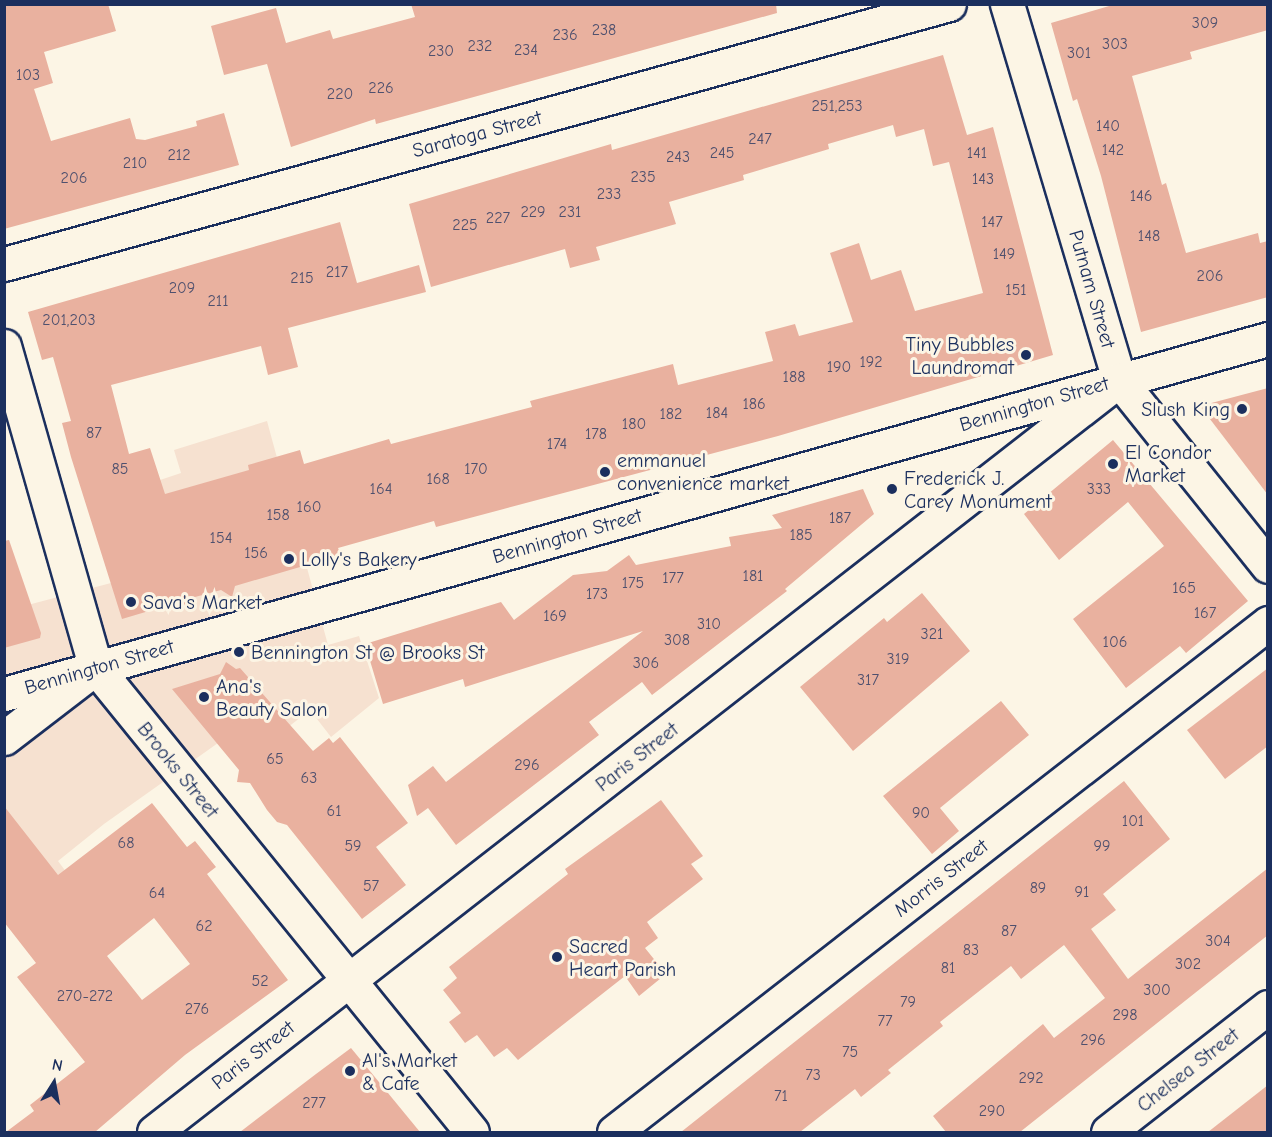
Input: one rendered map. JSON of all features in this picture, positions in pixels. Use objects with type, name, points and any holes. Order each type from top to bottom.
[{"type":"street","name":"Saratoga Street","points":[[4,264],[950,4]]},
{"type":"street","name":"Putnam Street","points":[[1007,4],[1119,380],[1268,566]]},
{"type":"street","name":"Bennington Street","points":[[4,694],[1268,339]]},
{"type":"street","name":"Brooks Street","points":[[4,346],[96,668],[472,1132]]},
{"type":"street","name":"Paris Street","points":[[154,1132],[1119,380]]},
{"type":"street","name":"Morris Street","points":[[614,1132],[1268,623]]},
{"type":"street","points":[[4,738],[96,668]]},
{"type":"street","name":"Chelsea Street","points":[[1108,1132],[1268,1007]]},
{"type":"shaded area","points":[[267,421],[328,645],[359,636],[379,698],[331,737],[310,710],[237,767],[218,743],[104,824],[58,861],[99,916],[5,860],[5,611],[111,583],[160,480],[181,473],[174,450]]},
{"type":"building","points":[[4,4],[108,4],[116,31],[44,52],[53,83],[34,89],[51,141],[130,118],[136,139],[145,140],[197,126],[196,121],[224,113],[239,165],[4,229]]},
{"type":"building","points":[[411,4],[776,4],[777,13],[376,124],[375,119],[291,147],[267,64],[224,75],[211,26],[276,8],[286,43],[330,30],[333,39],[415,17]]},
{"type":"building","points":[[1116,4],[1268,4],[1268,30],[1190,52],[1192,59],[1132,76],[1162,185],[1166,183],[1186,253],[1258,233],[1260,243],[1268,241],[1268,297],[1141,332],[1101,176],[1077,99],[1073,101],[1051,23]]},
{"type":"building","points":[[943,55],[967,135],[993,127],[1053,355],[778,436],[436,527],[434,521],[338,548],[341,555],[235,586],[232,597],[221,590],[195,597],[190,609],[179,602],[122,619],[62,423],[71,421],[53,357],[42,360],[28,312],[340,222],[357,283],[419,265],[426,292],[288,328],[298,367],[268,375],[261,346],[111,385],[129,454],[150,448],[165,494],[249,470],[248,465],[300,450],[304,464],[389,439],[391,444],[532,407],[530,401],[673,364],[678,385],[773,361],[765,332],[795,324],[799,336],[853,322],[830,253],[859,243],[871,280],[901,270],[915,311],[983,293],[949,162],[933,166],[924,129],[896,137],[893,125],[828,144],[829,149],[743,175],[744,180],[669,202],[676,224],[596,247],[600,260],[570,268],[565,249],[431,287],[409,204],[611,144],[612,150]]},
{"type":"building","points":[[1268,388],[1268,495],[1200,406]]},
{"type":"building","points":[[1113,440],[1248,601],[1186,653],[1180,646],[1126,688],[1073,619],[1164,546],[1128,502],[1059,560],[1024,514]]},
{"type":"building","points":[[863,489],[874,514],[785,589],[787,591],[652,695],[642,682],[589,722],[599,735],[456,845],[428,808],[417,816],[408,785],[433,766],[446,782],[643,631],[465,687],[463,679],[383,704],[365,644],[501,602],[514,620],[573,575],[607,571],[629,555],[636,565],[731,546],[729,537],[782,528],[772,515]]},
{"type":"building","points":[[9,540],[41,633],[40,638],[4,648],[4,541]]},
{"type":"building","points":[[922,593],[970,651],[853,751],[800,687],[884,618],[887,622]]},
{"type":"building","points":[[226,662],[236,669],[240,668],[313,751],[329,738],[333,743],[340,737],[408,823],[376,847],[406,885],[362,919],[287,825],[277,822],[267,810],[250,783],[237,782],[239,770],[172,689],[220,674]]},
{"type":"building","points":[[1268,668],[1268,746],[1225,779],[1187,730]]},
{"type":"building","points":[[1001,701],[1029,735],[940,808],[959,831],[932,854],[883,796]]},
{"type":"building","points":[[1124,781],[1170,839],[1103,894],[1116,910],[1091,929],[1128,979],[1268,868],[1268,935],[1020,1132],[946,1132],[933,1116],[1043,1024],[1054,1038],[1105,998],[1064,945],[1021,979],[1011,966],[940,1022],[943,1026],[888,1070],[891,1073],[861,1097],[855,1089],[800,1132],[681,1132]]},
{"type":"building","name":"Sacred Heart Parish","points":[[661,800],[703,856],[691,864],[703,879],[647,922],[658,938],[645,948],[666,974],[639,996],[625,976],[518,1060],[507,1048],[494,1057],[477,1035],[465,1043],[449,1022],[461,1013],[443,990],[457,978],[449,967],[568,874],[565,869]]},
{"type":"building","points":[[152,803],[187,847],[195,841],[216,867],[207,874],[288,980],[185,1055],[95,1132],[6,1132],[34,1111],[30,1105],[85,1062],[17,977],[36,963],[4,922],[4,806],[58,875]],"holes":[[[154,918],[190,964],[142,1000],[107,956]]]},
{"type":"building","points":[[351,1048],[420,1132],[240,1132],[316,1074]]},
{"type":"building","points":[[1268,1085],[1268,1132],[1208,1132]]},
{"type":"place","name":"Tiny Bubbles Laundromat","points":[[1026,355]]},
{"type":"place","name":"Slush King","points":[[1242,409]]},
{"type":"place","name":"El Condor Market","points":[[1113,464]]},
{"type":"place","name":"emmanuel convenience market","points":[[605,472]]},
{"type":"place","name":"Frederick J. Carey Monument","points":[[892,489]]},
{"type":"place","name":"Lolly's Bakery","points":[[289,559]]},
{"type":"place","name":"Sava's Market","points":[[131,602]]},
{"type":"place","name":"Bennington St @ Brooks St","points":[[239,652]]},
{"type":"place","name":"Ana's Beauty Salon","points":[[204,697]]},
{"type":"place","name":"Sacred Heart Parish","points":[[557,957]]},
{"type":"place","name":"Al's Market & Cafe","points":[[350,1071]]}]
